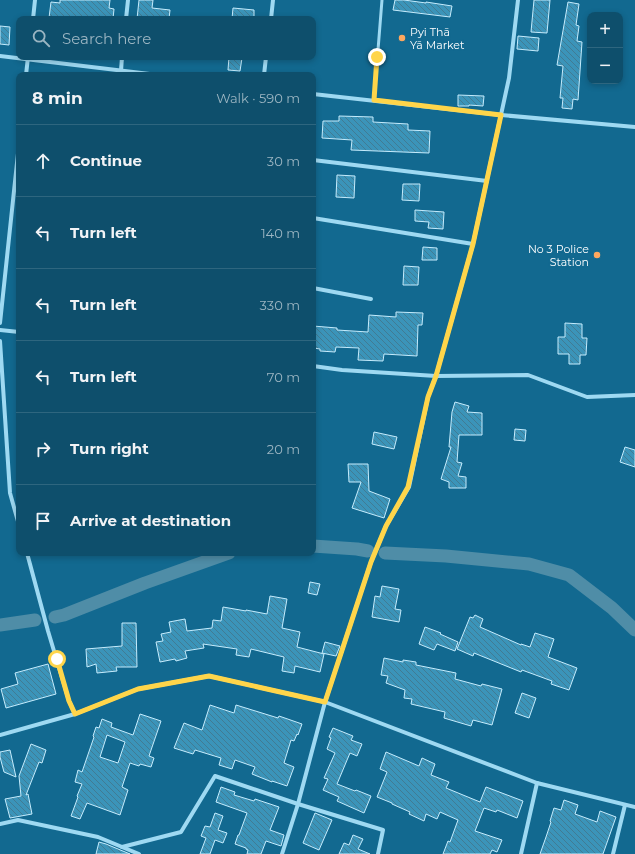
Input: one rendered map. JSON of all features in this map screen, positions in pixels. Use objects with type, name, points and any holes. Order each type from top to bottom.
[{"type":"street","points":[[33,16],[35,0]]},
{"type":"street","points":[[126,16],[128,0]]},
{"type":"street","points":[[271,16],[273,0]]},
{"type":"street","points":[[282,854],[298,804],[325,702],[371,562],[386,526],[408,487],[428,397],[436,376],[473,244],[509,78],[518,0]]},
{"type":"street","points":[[0,56],[16,57]]},
{"type":"street","points":[[26,72],[28,60]]},
{"type":"street","points":[[44,60],[136,72]]},
{"type":"street","points":[[121,70],[122,60]]},
{"type":"street","points":[[264,72],[266,60]]},
{"type":"street","points":[[316,94],[501,115],[635,127]]},
{"type":"street","points":[[316,160],[487,181]]},
{"type":"street","points":[[0,323],[16,172]]},
{"type":"street","points":[[316,218],[473,244]]},
{"type":"street","points":[[316,289],[371,300]]},
{"type":"street","points":[[0,330],[16,332]]},
{"type":"street","points":[[0,341],[10,493],[16,514]]},
{"type":"street","points":[[316,366],[342,370],[436,376],[528,375],[586,397],[635,395]]},
{"type":"street","points":[[28,556],[48,631],[69,701],[75,714]]},
{"type":"street","points":[[0,734],[75,714],[138,689],[209,676],[325,702],[537,783],[635,808]]},
{"type":"street","points":[[122,847],[181,832],[215,776],[298,804],[383,830],[378,854]]},
{"type":"street","points":[[522,854],[537,783]]},
{"type":"street","points":[[612,854],[624,805]]},
{"type":"street","points":[[0,824],[18,820],[98,838],[139,854]]},
{"type":"lane","points":[[374,100],[382,0]]},
{"type":"building","points":[[60,0],[110,0],[109,8],[114,9],[113,16],[49,16],[51,2],[60,3]]},
{"type":"building","points":[[139,0],[153,0],[152,8],[170,10],[169,16],[137,16]]},
{"type":"building","points":[[395,0],[426,2],[452,6],[450,17],[393,10]]},
{"type":"building","points":[[534,0],[550,0],[547,33],[531,32]]},
{"type":"building","points":[[568,2],[579,4],[576,25],[579,26],[577,41],[582,42],[578,100],[573,99],[572,109],[562,108],[563,98],[560,98],[563,66],[557,65]]},
{"type":"building","points":[[233,8],[254,10],[254,16],[232,16]]},
{"type":"building","points":[[0,26],[10,27],[9,45],[0,44]]},
{"type":"building","points":[[518,36],[539,38],[538,51],[517,49]]},
{"type":"building","points":[[229,60],[242,60],[240,71],[228,70]]},
{"type":"building","points":[[458,95],[484,96],[483,106],[458,106]]},
{"type":"building","points":[[339,116],[373,117],[373,122],[408,124],[408,130],[430,131],[429,153],[351,150],[352,140],[322,138],[323,121],[339,121]]},
{"type":"building","points":[[337,175],[355,176],[354,198],[336,197]]},
{"type":"building","points":[[403,184],[420,184],[419,201],[402,200]]},
{"type":"building","points":[[415,210],[444,212],[443,229],[428,228],[429,222],[415,221]]},
{"type":"building","points":[[423,247],[437,248],[437,260],[422,260]]},
{"type":"building","points":[[404,266],[419,267],[418,285],[403,285]]},
{"type":"building","points":[[396,312],[423,313],[422,325],[418,325],[417,356],[384,354],[383,361],[358,360],[359,348],[336,347],[335,352],[320,351],[320,349],[316,348],[316,326],[337,328],[337,330],[368,332],[369,315],[396,317]]},
{"type":"building","points":[[565,323],[582,324],[582,338],[587,338],[586,355],[580,355],[580,364],[569,364],[569,354],[558,354],[558,337],[565,337]]},
{"type":"building","points":[[455,402],[469,406],[467,412],[482,413],[482,435],[459,435],[457,462],[462,463],[458,476],[466,477],[466,488],[449,488],[449,482],[441,479],[451,447],[449,447],[452,412]]},
{"type":"building","points":[[515,429],[526,430],[525,441],[514,440]]},
{"type":"building","points":[[374,432],[397,437],[394,449],[372,444]]},
{"type":"building","points":[[625,447],[635,450],[635,467],[620,462]]},
{"type":"building","points":[[348,464],[368,464],[369,491],[390,499],[384,518],[352,508],[361,482],[349,482]]},
{"type":"building","points":[[310,582],[320,584],[317,595],[308,593]]},
{"type":"building","points":[[382,586],[399,589],[395,609],[401,610],[399,622],[372,617],[375,596],[380,597]]},
{"type":"building","points":[[270,596],[287,599],[282,628],[300,632],[297,647],[324,654],[320,672],[295,666],[294,673],[282,671],[284,657],[251,649],[249,657],[236,655],[237,649],[203,644],[204,648],[185,651],[187,658],[176,661],[175,659],[160,662],[156,642],[163,641],[161,634],[171,632],[169,622],[185,619],[187,631],[212,628],[213,620],[221,621],[223,607],[267,614]]},
{"type":"building","points":[[475,615],[483,619],[480,627],[521,645],[530,647],[535,633],[554,639],[548,657],[577,668],[569,690],[551,684],[552,681],[522,670],[521,672],[474,653],[473,656],[457,649],[470,617],[473,618]]},
{"type":"building","points":[[122,623],[136,623],[137,667],[116,667],[117,671],[97,673],[96,664],[87,667],[86,649],[122,646]]},
{"type":"building","points":[[425,627],[458,642],[455,651],[437,644],[434,650],[419,644]]},
{"type":"building","points":[[325,642],[340,646],[336,656],[322,653]]},
{"type":"building","points":[[384,658],[403,662],[403,660],[416,662],[416,665],[456,673],[455,679],[481,686],[482,684],[502,689],[492,725],[473,720],[471,726],[444,718],[445,712],[411,704],[412,699],[404,698],[405,690],[386,683],[388,676],[381,675]]},
{"type":"building","points":[[48,664],[56,694],[6,708],[1,689],[18,684],[15,673]]},
{"type":"building","points":[[522,693],[536,698],[529,718],[515,713]]},
{"type":"building","points":[[210,705],[234,713],[236,705],[278,718],[279,716],[302,724],[294,741],[291,740],[284,763],[294,767],[287,786],[252,774],[255,767],[235,760],[232,769],[219,765],[221,758],[195,750],[193,754],[174,748],[184,723],[202,730]]},
{"type":"building","points":[[140,714],[161,721],[149,756],[154,758],[151,767],[140,764],[139,766],[130,763],[122,787],[128,790],[120,815],[87,803],[80,819],[71,816],[82,784],[75,782],[78,770],[82,772],[96,727],[99,728],[102,719],[112,723],[111,727],[133,735]],"holes":[[[107,735],[125,742],[118,763],[100,757]]]},
{"type":"building","points":[[333,728],[353,736],[351,740],[362,744],[357,756],[350,753],[337,784],[371,796],[364,813],[337,801],[339,797],[323,790],[328,779],[324,778],[335,753],[327,749],[331,738],[329,737]]},
{"type":"building","points":[[31,744],[46,750],[42,763],[39,762],[26,795],[28,794],[32,814],[10,818],[5,799],[21,796],[19,776]]},
{"type":"building","points":[[10,750],[16,777],[4,772],[0,757],[0,752]]},
{"type":"building","points":[[386,752],[419,766],[422,758],[435,764],[431,775],[449,782],[446,788],[480,802],[486,787],[523,801],[517,818],[497,810],[496,812],[484,808],[475,831],[502,840],[497,852],[492,850],[490,854],[443,854],[448,841],[450,842],[458,820],[440,812],[437,819],[426,814],[424,821],[409,814],[410,812],[377,797],[387,772],[380,769]]},
{"type":"building","points":[[221,787],[235,792],[234,795],[254,801],[255,799],[279,807],[270,830],[284,835],[281,846],[266,841],[261,854],[247,854],[248,850],[246,848],[235,844],[247,813],[216,802]]},
{"type":"building","points":[[564,800],[578,805],[575,814],[597,822],[600,811],[616,817],[603,854],[540,854],[551,822],[554,808],[561,810]]},
{"type":"building","points":[[215,813],[223,816],[218,830],[227,833],[223,843],[215,840],[210,854],[200,854],[206,838],[201,836],[205,826],[210,827]]},
{"type":"building","points":[[315,813],[332,820],[319,850],[303,843]]},
{"type":"building","points":[[353,835],[363,839],[358,849],[370,854],[339,854],[344,843],[349,845]]},
{"type":"building","points":[[99,842],[106,844],[130,854],[96,854]]},
{"type":"waterway","points":[[316,546],[368,551]]},
{"type":"waterway","points":[[385,553],[446,556],[529,564],[569,575],[612,608],[635,630]]},
{"type":"waterway","points":[[55,617],[64,615],[145,583],[221,556]]},
{"type":"waterway","points":[[0,625],[35,620]]},
{"type":"place","name":"Pyi Thā Yā Market","points":[[402,38]]},
{"type":"place","name":"No 3 Police Station","points":[[597,255]]},
{"type":"route","points":[[57,659],[69,701],[75,714],[138,689],[209,676],[325,702],[371,562],[386,526],[408,487],[428,397],[436,376],[473,244],[501,115],[374,100],[377,57]]}]
